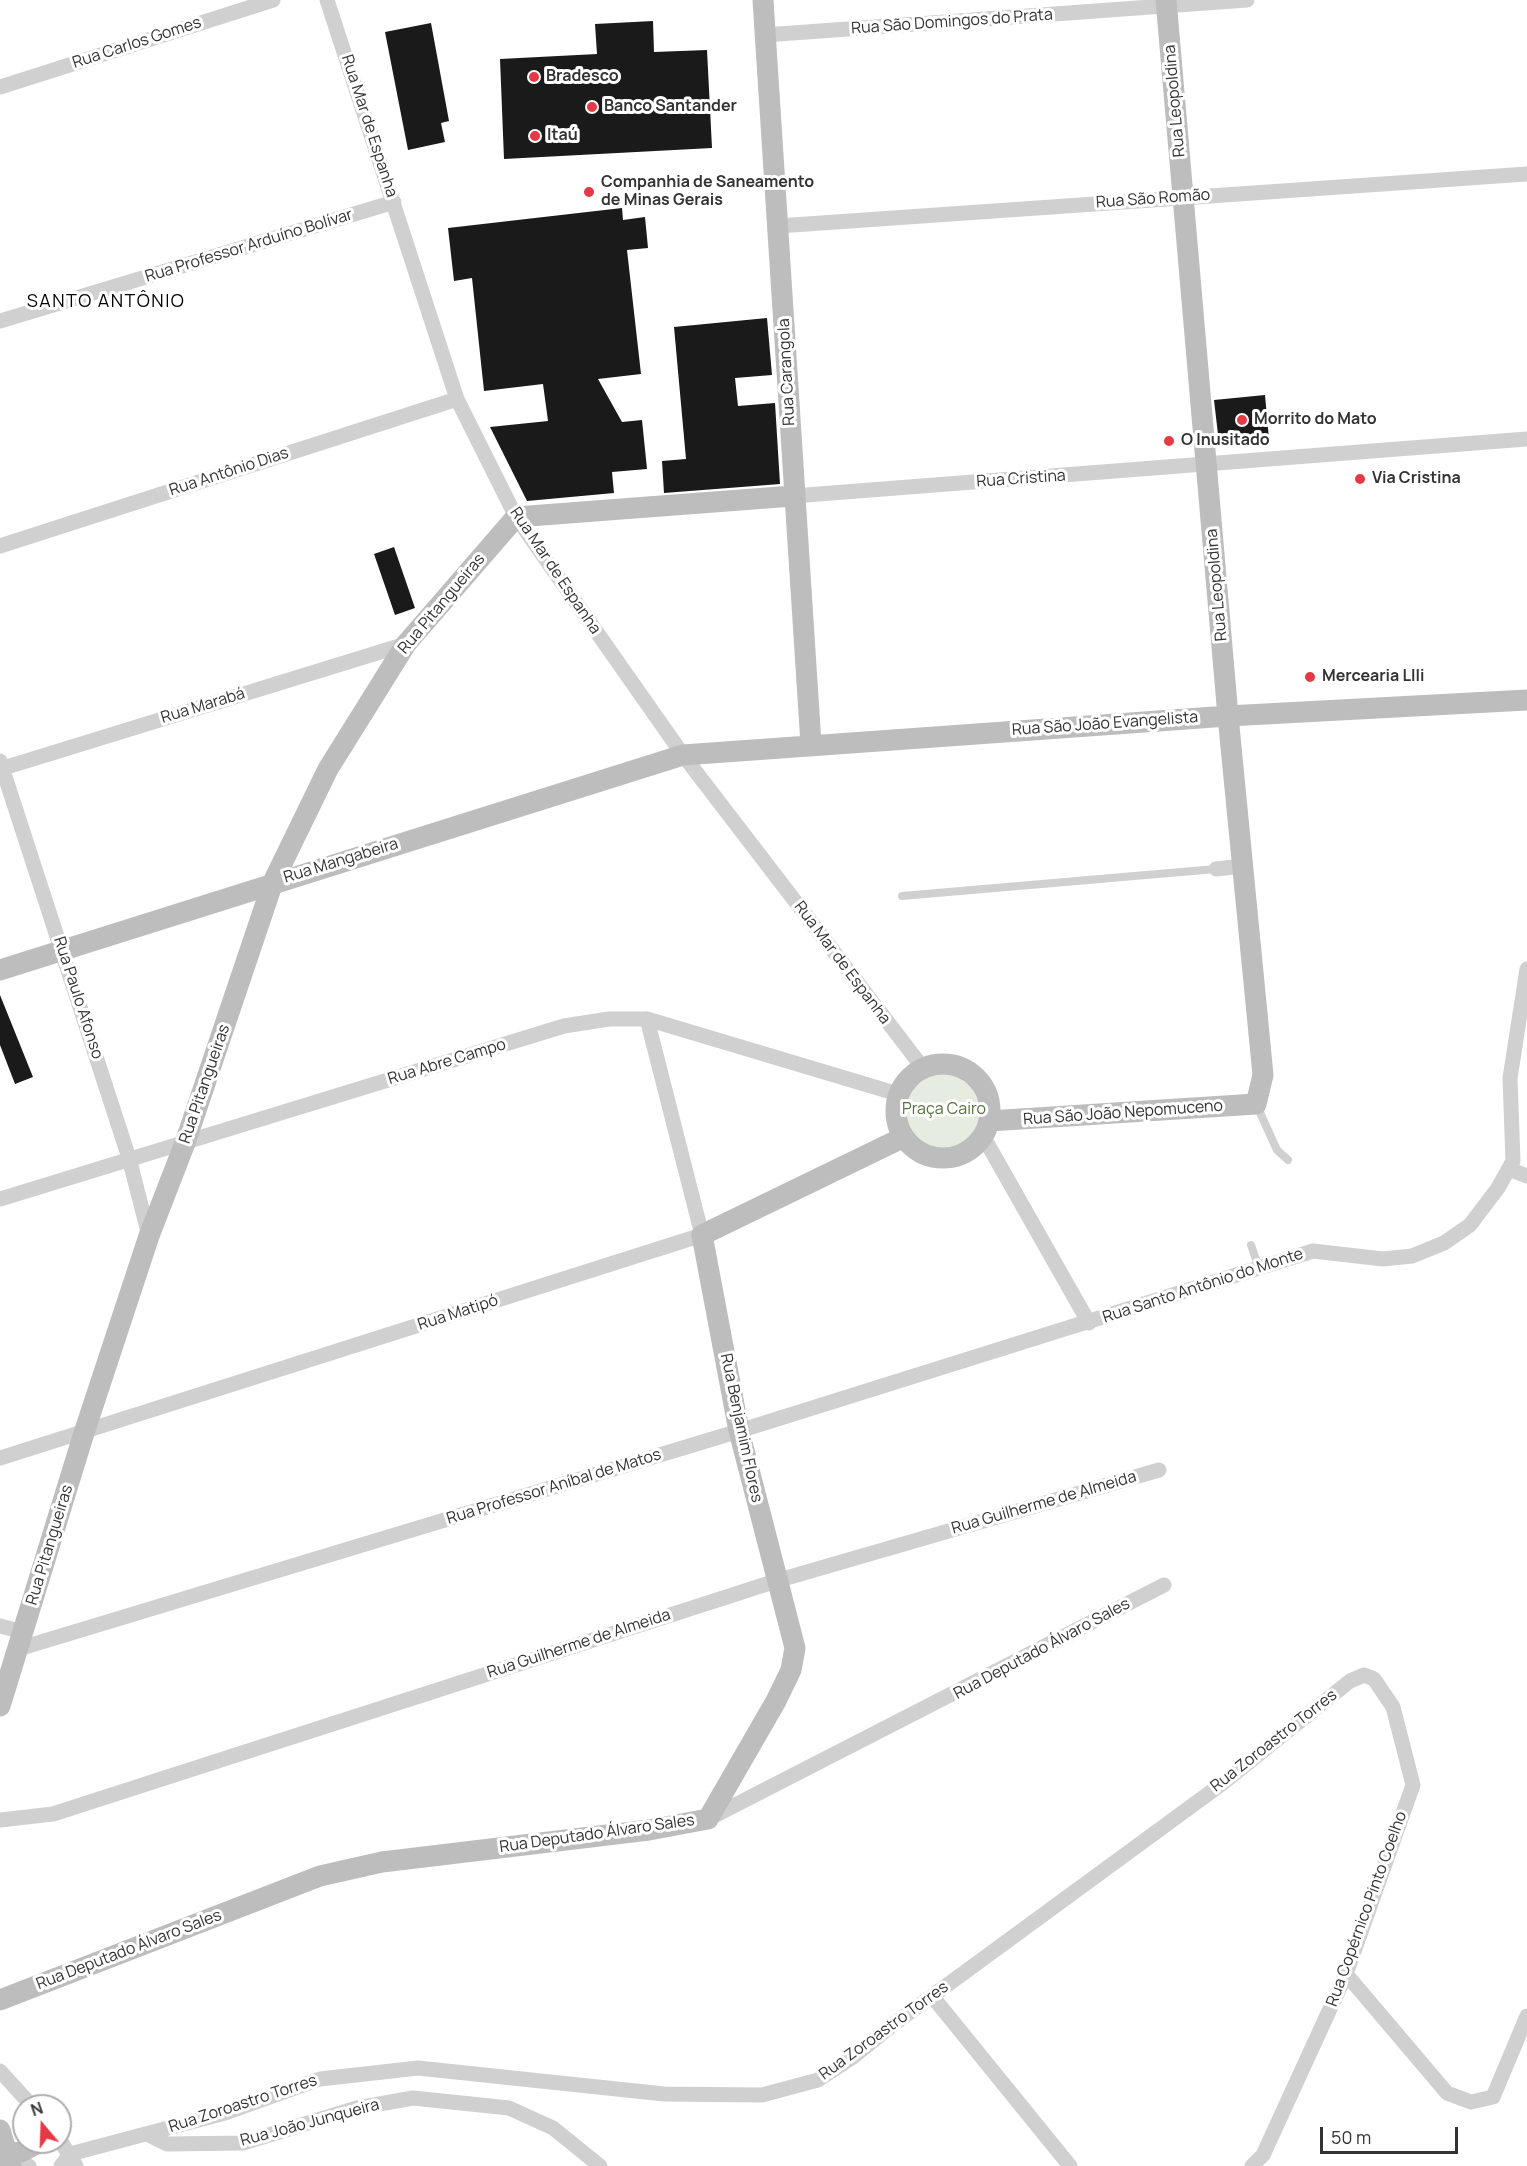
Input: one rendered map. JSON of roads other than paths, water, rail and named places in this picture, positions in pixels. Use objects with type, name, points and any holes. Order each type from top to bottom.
[{"type":"street","name":"Rua Carlos Gomes","points":[[0,87],[273,0]]},
{"type":"street","name":"Rua Mar de Espanha","points":[[327,0],[457,399],[516,517],[683,755],[923,1068]]},
{"type":"street","name":"Rua Carangola","points":[[763,0],[793,496],[811,744]]},
{"type":"street","name":"Rua São Domingos do Prata","points":[[765,35],[1166,4],[1247,0]]},
{"type":"street","name":"Rua Leopoldina","points":[[1166,4],[1228,716],[1263,1076],[1256,1104]]},
{"type":"street","name":"Rua São Romão","points":[[778,226],[1527,174]]},
{"type":"street","name":"Rua Professor Arduíno Bolívar","points":[[0,321],[394,202]]},
{"type":"street","name":"Rua Antônio Dias","points":[[0,546],[457,399]]},
{"type":"street","name":"Rua Cristina","points":[[516,517],[1527,439]]},
{"type":"street","name":"Rua Pitangueiras","points":[[0,1706],[84,1433],[149,1236],[185,1143],[273,882],[328,769],[406,644],[516,517]]},
{"type":"street","name":"Rua Marabá","points":[[1,766],[406,644]]},
{"type":"street","name":"Rua São João Evangelista","points":[[683,755],[811,744],[1228,716],[1527,700]]},
{"type":"street","name":"Rua Mangabeira","points":[[0,970],[273,882],[683,755]]},
{"type":"street","name":"Rua Paulo Afonso","points":[[1,766],[63,950],[129,1158],[149,1236]]},
{"type":"street","points":[[1216,869],[1243,866]]},
{"type":"street","name":"Rua Santo Antônio do Monte","points":[[1089,1323],[1313,1251],[1383,1259],[1412,1256],[1444,1244],[1470,1225],[1514,1161],[1510,1078],[1527,969]]},
{"type":"street","name":"Rua Abre Campo","points":[[0,1199],[564,1026],[609,1019],[647,1020],[898,1094]]},
{"type":"street","name":"Rua Benjamim Flores","points":[[647,1020],[702,1235],[740,1431],[776,1581],[795,1648],[791,1670],[708,1819]]},
{"type":"street","points":[[949,1064],[973,1074],[988,1095],[986,1129],[973,1148],[959,1155],[944,1158],[921,1152],[904,1137],[897,1118],[898,1094],[911,1077],[923,1068],[949,1064]]},
{"type":"street","name":"Rua São João Nepomuceno","points":[[986,1129],[1256,1104]]},
{"type":"street","points":[[986,1129],[1089,1323]]},
{"type":"street","name":"Rua Matipó","points":[[0,1458],[702,1235],[904,1137]]},
{"type":"street","points":[[1509,1168],[1527,1176]]},
{"type":"street","name":"Rua Professor Aníbal de Matos","points":[[21,1641],[740,1431],[1089,1323]]},
{"type":"street","name":"Rua Guilherme de Almeida","points":[[0,1820],[53,1814],[776,1581],[1159,1470]]},
{"type":"street","name":"Rua Deputado Álvaro Sales","points":[[0,2000],[320,1876],[382,1862],[649,1830],[708,1819],[1164,1585]]},
{"type":"street","points":[[0,1626],[21,1641]]},
{"type":"street","name":"Rua Zoroastro Torres","points":[[69,2162],[147,2134],[225,2113],[320,2079],[418,2068],[664,2094],[762,2096],[818,2080],[853,2057],[932,1996],[1223,1782],[1350,1681],[1364,1675],[1374,1678]]},
{"type":"street","name":"Rua Copérnico Pinto Coelho","points":[[1252,2166],[1263,2155],[1346,1974],[1413,1785],[1393,1707],[1374,1678]]},
{"type":"street","points":[[1346,1974],[1447,2093],[1471,2102],[1493,2097],[1527,2016]]},
{"type":"street","points":[[932,1996],[1070,2166]]},
{"type":"street","points":[[0,2071],[21,2094]]},
{"type":"street","name":"Rua João Junqueira","points":[[147,2134],[168,2144],[243,2143],[357,2108],[412,2098],[509,2109],[553,2128],[600,2166]]},
{"type":"street","points":[[0,2130],[6,2156],[29,2166]]},
{"type":"lane","points":[[902,896],[1216,869]]},
{"type":"lane","points":[[1256,1104],[1277,1150],[1288,1160]]},
{"type":"lane","points":[[1251,1245],[1258,1268]]},
{"type":"place","name":"Bradesco","points":[[534,77]]},
{"type":"place","name":"Banco Santander","points":[[592,107]]},
{"type":"place","name":"Itaú","points":[[535,136]]},
{"type":"place","name":"Companhia de Saneamento de Minas Gerais","points":[[589,192]]},
{"type":"place","name":"Morrito do Mato","points":[[1242,420]]},
{"type":"place","name":"O Inusitado","points":[[1169,441]]},
{"type":"place","name":"Via Cristina","points":[[1360,479]]},
{"type":"place","name":"Mercearia LIli","points":[[1310,677]]},
{"type":"district","name":"SANTO ANTÔNIO","points":[[106,302]]},
{"type":"park label","name":"Praça Cairo","points":[[944,1110]]}]
